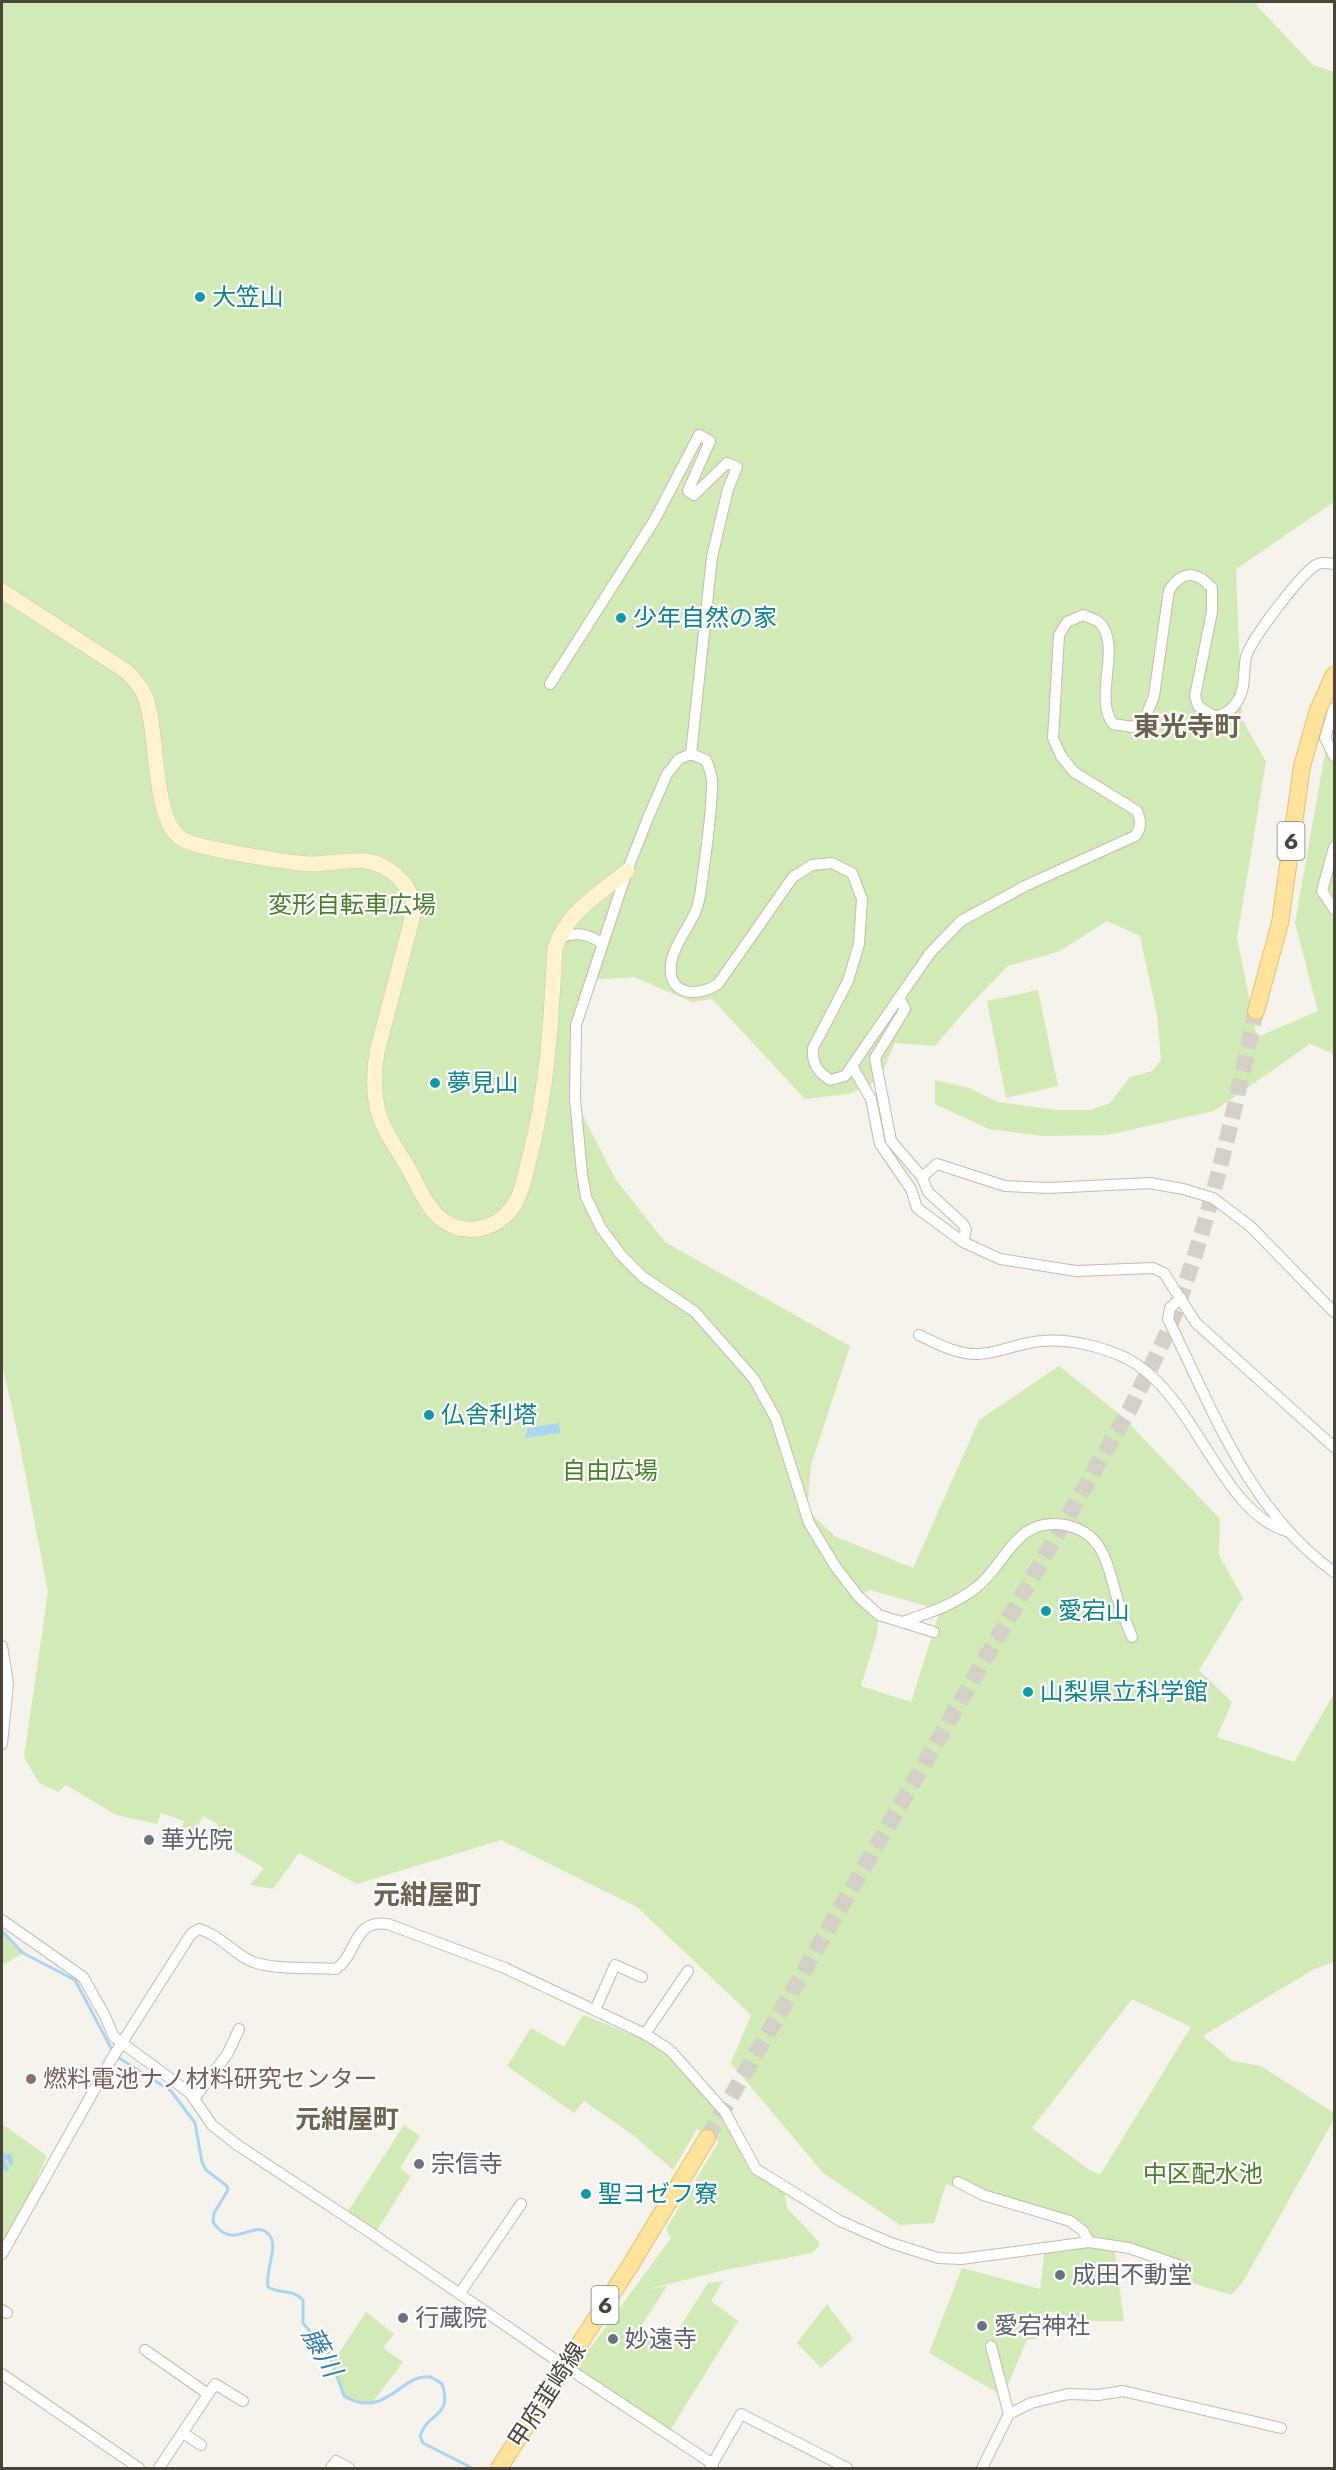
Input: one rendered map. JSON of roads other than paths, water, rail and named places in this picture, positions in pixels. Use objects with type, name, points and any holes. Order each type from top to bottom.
[{"type":"main road","points":[[2,591],[126,671],[137,683],[145,696],[149,714],[163,807],[170,825],[181,839],[206,847],[310,864],[367,861],[384,866],[398,877],[407,889],[413,904],[411,923],[377,1052],[374,1074],[376,1097],[382,1123],[429,1204],[439,1217],[452,1225],[465,1229],[490,1226],[514,1206],[523,1183],[545,1086],[549,1057],[555,948],[558,938],[571,917],[627,871]]},
{"type":"main road","name":"6","points":[[1256,1011],[1280,923],[1302,766],[1318,710],[1335,675]]},
{"type":"main road","name":"甲府韮崎線","points":[[499,2469],[630,2266],[707,2138]]},
{"type":"street","points":[[550,684],[654,521],[699,435],[710,441],[688,491],[694,495],[727,463],[737,467],[728,489],[712,557],[691,754]]},
{"type":"street","points":[[934,1632],[879,1615],[858,1596],[835,1566],[809,1523],[776,1419],[754,1378],[695,1312],[643,1277],[621,1255],[601,1228],[586,1197],[575,1099],[576,1025],[627,871],[667,774],[679,759],[691,754],[706,760],[713,780],[698,907],[677,946],[671,965],[673,979],[678,987],[696,994],[708,991],[718,984],[793,877],[812,865],[832,863],[852,873],[862,899],[859,944],[848,981],[813,1048],[812,1060],[822,1075],[830,1080],[845,1076],[930,953],[961,921],[1025,886],[1135,836],[1138,832],[1140,826],[1137,812],[1074,772],[1053,738],[1059,635],[1067,622],[1083,615],[1099,622],[1103,627],[1106,633],[1109,664],[1106,700],[1108,717],[1113,724],[1133,727],[1146,716],[1154,696],[1169,590],[1177,579],[1185,576],[1194,575],[1204,580],[1212,588],[1212,612],[1195,696],[1198,706],[1215,717],[1223,715],[1238,702],[1243,690],[1246,657],[1252,644],[1280,604],[1317,564],[1329,562],[1335,564]]},
{"type":"street","points":[[1335,708],[1324,738],[1335,756]]},
{"type":"street","points":[[1335,847],[1322,891],[1335,909]]},
{"type":"street","points":[[558,938],[575,932],[602,943]]},
{"type":"street","points":[[900,998],[905,1010],[875,1058],[891,1141],[922,1177],[928,1192],[963,1224],[966,1230],[963,1242]]},
{"type":"street","points":[[852,1066],[871,1099],[880,1144],[910,1190],[917,1208],[963,1242],[1000,1259],[1076,1271],[1153,1268],[1164,1273],[1197,1323],[1335,1447]]},
{"type":"street","points":[[922,1177],[938,1164],[1005,1186],[1048,1188],[1150,1183],[1213,1198],[1250,1226],[1335,1312]]},
{"type":"street","points":[[1182,1298],[1170,1308],[1168,1320],[1246,1476],[1289,1532],[1307,1551],[1335,1572]]},
{"type":"street","points":[[919,1335],[954,1352],[979,1354],[1042,1341],[1075,1341],[1126,1358],[1161,1382],[1243,1500],[1273,1528],[1289,1532]]},
{"type":"street","points":[[902,1622],[940,1610],[968,1594],[979,1585],[1025,1532],[1042,1524],[1059,1524],[1076,1527],[1088,1534],[1101,1550],[1112,1574],[1117,1598],[1132,1637]]},
{"type":"street","points":[[2,1646],[8,1683],[2,1744]]},
{"type":"street","points":[[2,1920],[83,1977],[120,2045],[190,2092],[212,2125],[236,2144],[460,2293],[711,2466],[741,2414],[847,2469]]},
{"type":"street","points":[[2,2254],[111,2060],[191,1934],[199,1929],[208,1932],[256,1962],[336,1969],[342,1965],[363,1930],[380,1923],[505,1968],[645,2034],[670,2050],[725,2112],[756,2169],[840,2221],[909,2250],[938,2258],[961,2259],[1089,2242],[1129,2248],[1184,2267]]},
{"type":"street","points":[[595,2010],[615,1965],[642,1977]]},
{"type":"street","points":[[645,2034],[688,1971]]},
{"type":"street","points":[[194,2099],[228,2053],[239,2030]]},
{"type":"street","points":[[958,2182],[983,2195],[1070,2221],[1083,2231],[1089,2242]]},
{"type":"street","points":[[460,2293],[521,2204]]},
{"type":"street","points":[[992,2346],[1009,2414]]},
{"type":"street","points":[[145,2350],[208,2394]]},
{"type":"street","points":[[2,2374],[139,2469]]},
{"type":"street","points":[[159,2469],[214,2384],[243,2402]]},
{"type":"street","points":[[981,2469],[1009,2414],[1030,2403],[1068,2394],[1098,2395],[1110,2391],[1124,2391],[1281,2428]]},
{"type":"street","points":[[183,2433],[201,2445]]},
{"type":"street","points":[[331,2469],[336,2461],[349,2469]]},
{"type":"water","points":[[559,1423],[560,1433],[525,1438],[528,1428]]},
{"type":"water","points":[[4,2153],[11,2154],[13,2161],[12,2167],[4,2159],[9,2169],[6,2172],[2,2168]]},
{"type":"waterway","name":"藤川","points":[[2,1931],[23,1953],[75,1980],[112,2050]]},
{"type":"waterway","name":"藤川","points":[[116,2056],[171,2091],[195,2123],[202,2162],[206,2170],[227,2186],[228,2190],[214,2213],[213,2222],[221,2231],[229,2235],[258,2229],[270,2236],[273,2246],[268,2287],[295,2294],[303,2300],[303,2323],[329,2354],[344,2396],[358,2402],[371,2403],[382,2400],[420,2377],[435,2379],[442,2384],[445,2395],[444,2403],[442,2409],[428,2422],[420,2436],[423,2443],[472,2468]]},
{"type":"tunnel","points":[[707,2138],[1130,1409],[1154,1360],[1176,1310],[1201,1237],[1231,1124],[1256,1011]]},
{"type":"place","name":"大笠山","points":[[200,297]]},
{"type":"place","name":"少年自然の家","points":[[621,618]]},
{"type":"place","name":"夢見山","points":[[435,1083]]},
{"type":"place","name":"仏舎利塔","points":[[429,1415]]},
{"type":"place","name":"愛宕山","points":[[1046,1611]]},
{"type":"place","name":"山梨県立科学館","points":[[1028,1692]]},
{"type":"place","name":"華光院","points":[[149,1840]]},
{"type":"place","name":"燃料電池ナノ材料研究センター","points":[[31,2079]]},
{"type":"place","name":"宗信寺","points":[[419,2164]]},
{"type":"place","name":"聖ヨゼフ寮","points":[[586,2194]]},
{"type":"place","name":"成田不動堂","points":[[1060,2275]]},
{"type":"place","name":"行蔵院","points":[[403,2318]]},
{"type":"place","name":"愛宕神社","points":[[982,2326]]},
{"type":"place","name":"妙遠寺","points":[[613,2339]]},
{"type":"district","name":"東光寺町","points":[[1187,727]]},
{"type":"district","name":"元紺屋町","points":[[427,1895]]},
{"type":"district","name":"元紺屋町","points":[[347,2119]]},
{"type":"park label","name":"変形自転車広場","points":[[352,905]]},
{"type":"park label","name":"自由広場","points":[[610,1471]]},
{"type":"park label","name":"中区配水池","points":[[1203,2174]]}]
